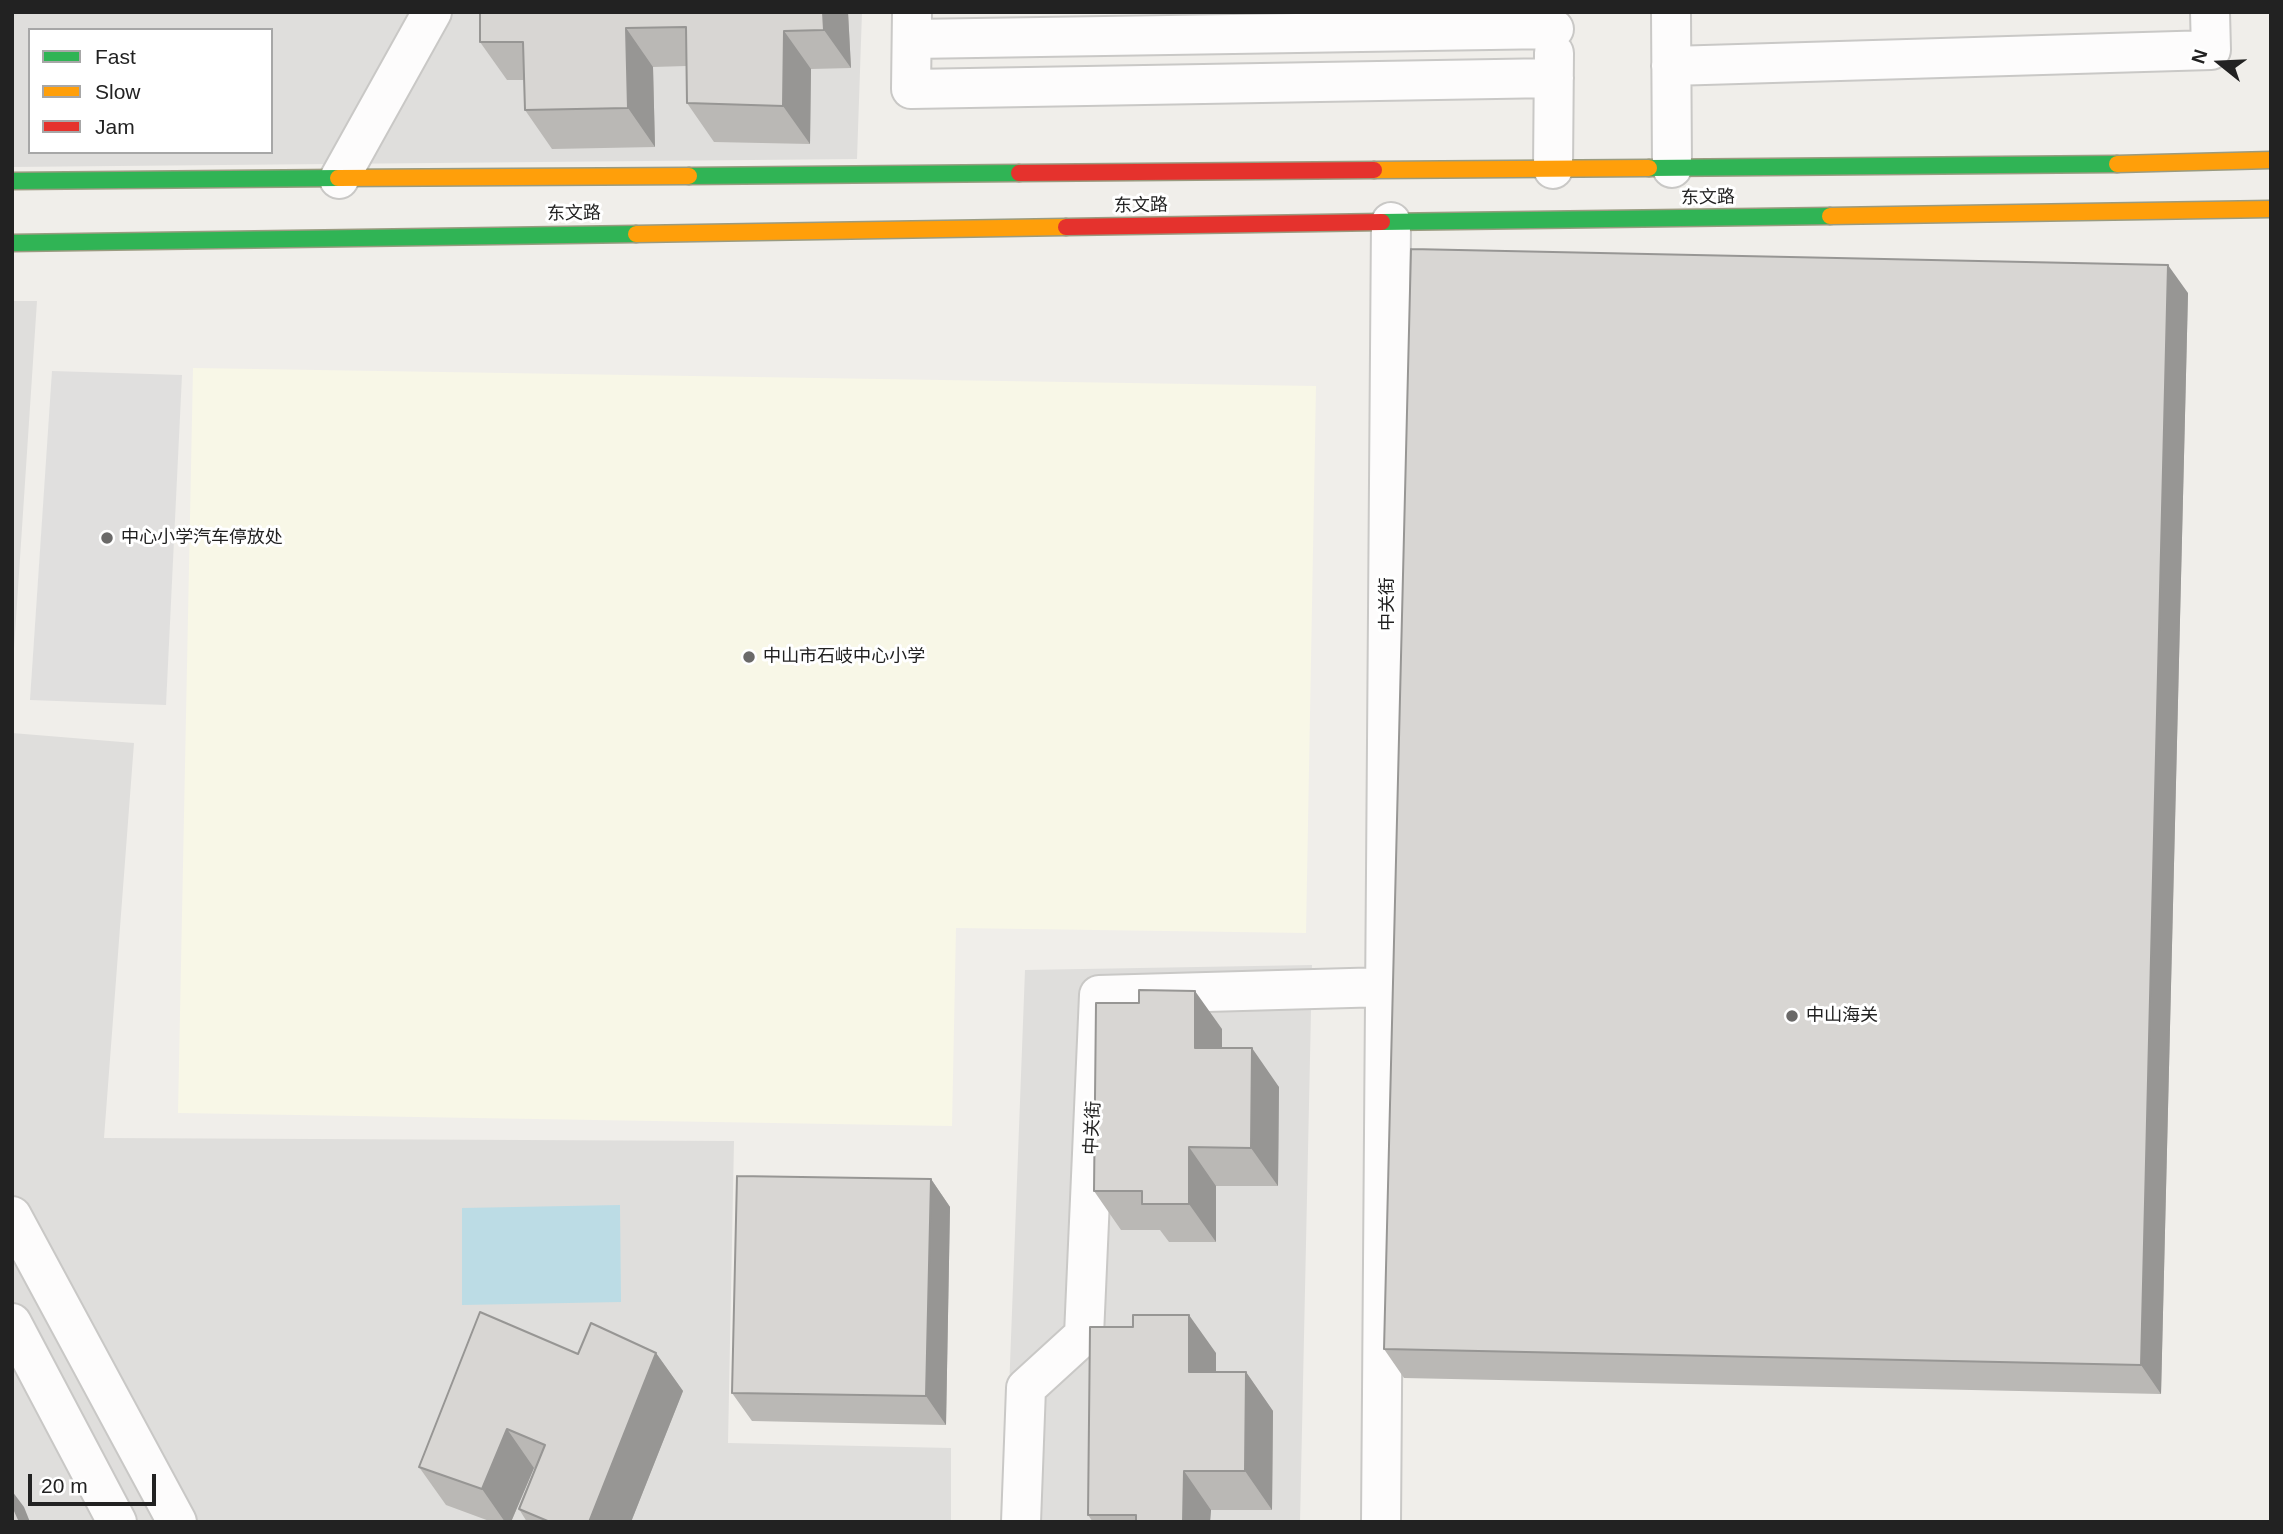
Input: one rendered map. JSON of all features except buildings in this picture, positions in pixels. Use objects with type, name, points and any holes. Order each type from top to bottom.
[{"type":"street","points":[[339,179],[432,12]]},
{"type":"street","points":[[1671,12],[1672,168]]},
{"type":"street","points":[[1671,66],[2211,50],[2210,12]]},
{"type":"street","points":[[1553,78],[911,89],[912,26],[1554,20],[1553,169]]},
{"type":"street","name":"东文路","points":[[12,181],[2159,164],[2271,160]]},
{"type":"street","name":"东文路","points":[[12,243],[2271,209]]},
{"type":"street","name":"中关街","points":[[1381,1522],[1391,222]]},
{"type":"street","name":"中关街","points":[[1021,1522],[1026,1388],[1084,1335],[1099,995],[1386,987]]},
{"type":"street","points":[[12,1216],[177,1522]]},
{"type":"street","points":[[12,1322],[117,1522]]},
{"type":"shaded area","points":[[12,12],[862,12],[857,159],[12,167]]},
{"type":"shaded area","points":[[12,301],[37,301],[12,679]]},
{"type":"shaded area","name":"中山市石岐中心小学","points":[[193,368],[1316,386],[1306,933],[956,928],[952,1126],[178,1113]]},
{"type":"shaded area","name":"中心小学汽车停放处","points":[[52,371],[182,375],[166,705],[30,700]]},
{"type":"shaded area","points":[[12,733],[134,743],[104,1138],[734,1141],[728,1443],[951,1448],[951,1522],[12,1522]]},
{"type":"shaded area","points":[[1312,965],[1300,1522],[1004,1522],[1025,970]]},
{"type":"water","points":[[620,1205],[621,1302],[462,1305],[462,1208]]},
{"type":"traffic: fast","points":[[1649,168],[2117,164]]},
{"type":"traffic: fast","points":[[689,176],[1019,173]]},
{"type":"traffic: fast","points":[[12,181],[338,178]]},
{"type":"traffic: fast","points":[[1382,222],[1830,216]]},
{"type":"traffic: fast","points":[[12,243],[636,234]]},
{"type":"traffic: slow","points":[[2117,164],[2271,160]]},
{"type":"traffic: slow","points":[[1374,170],[1649,168]]},
{"type":"traffic: slow","points":[[338,178],[689,176]]},
{"type":"traffic: slow","points":[[1830,216],[2271,209]]},
{"type":"traffic: slow","points":[[636,234],[1066,227]]},
{"type":"traffic: jam","points":[[1019,173],[1374,170]]},
{"type":"traffic: jam","points":[[1066,227],[1382,222]]},
{"type":"place","name":"中心小学汽车停放处","points":[[107,538]]},
{"type":"place","name":"中山市石岐中心小学","points":[[749,657]]},
{"type":"place","name":"中山海关","points":[[1792,1016]]}]
